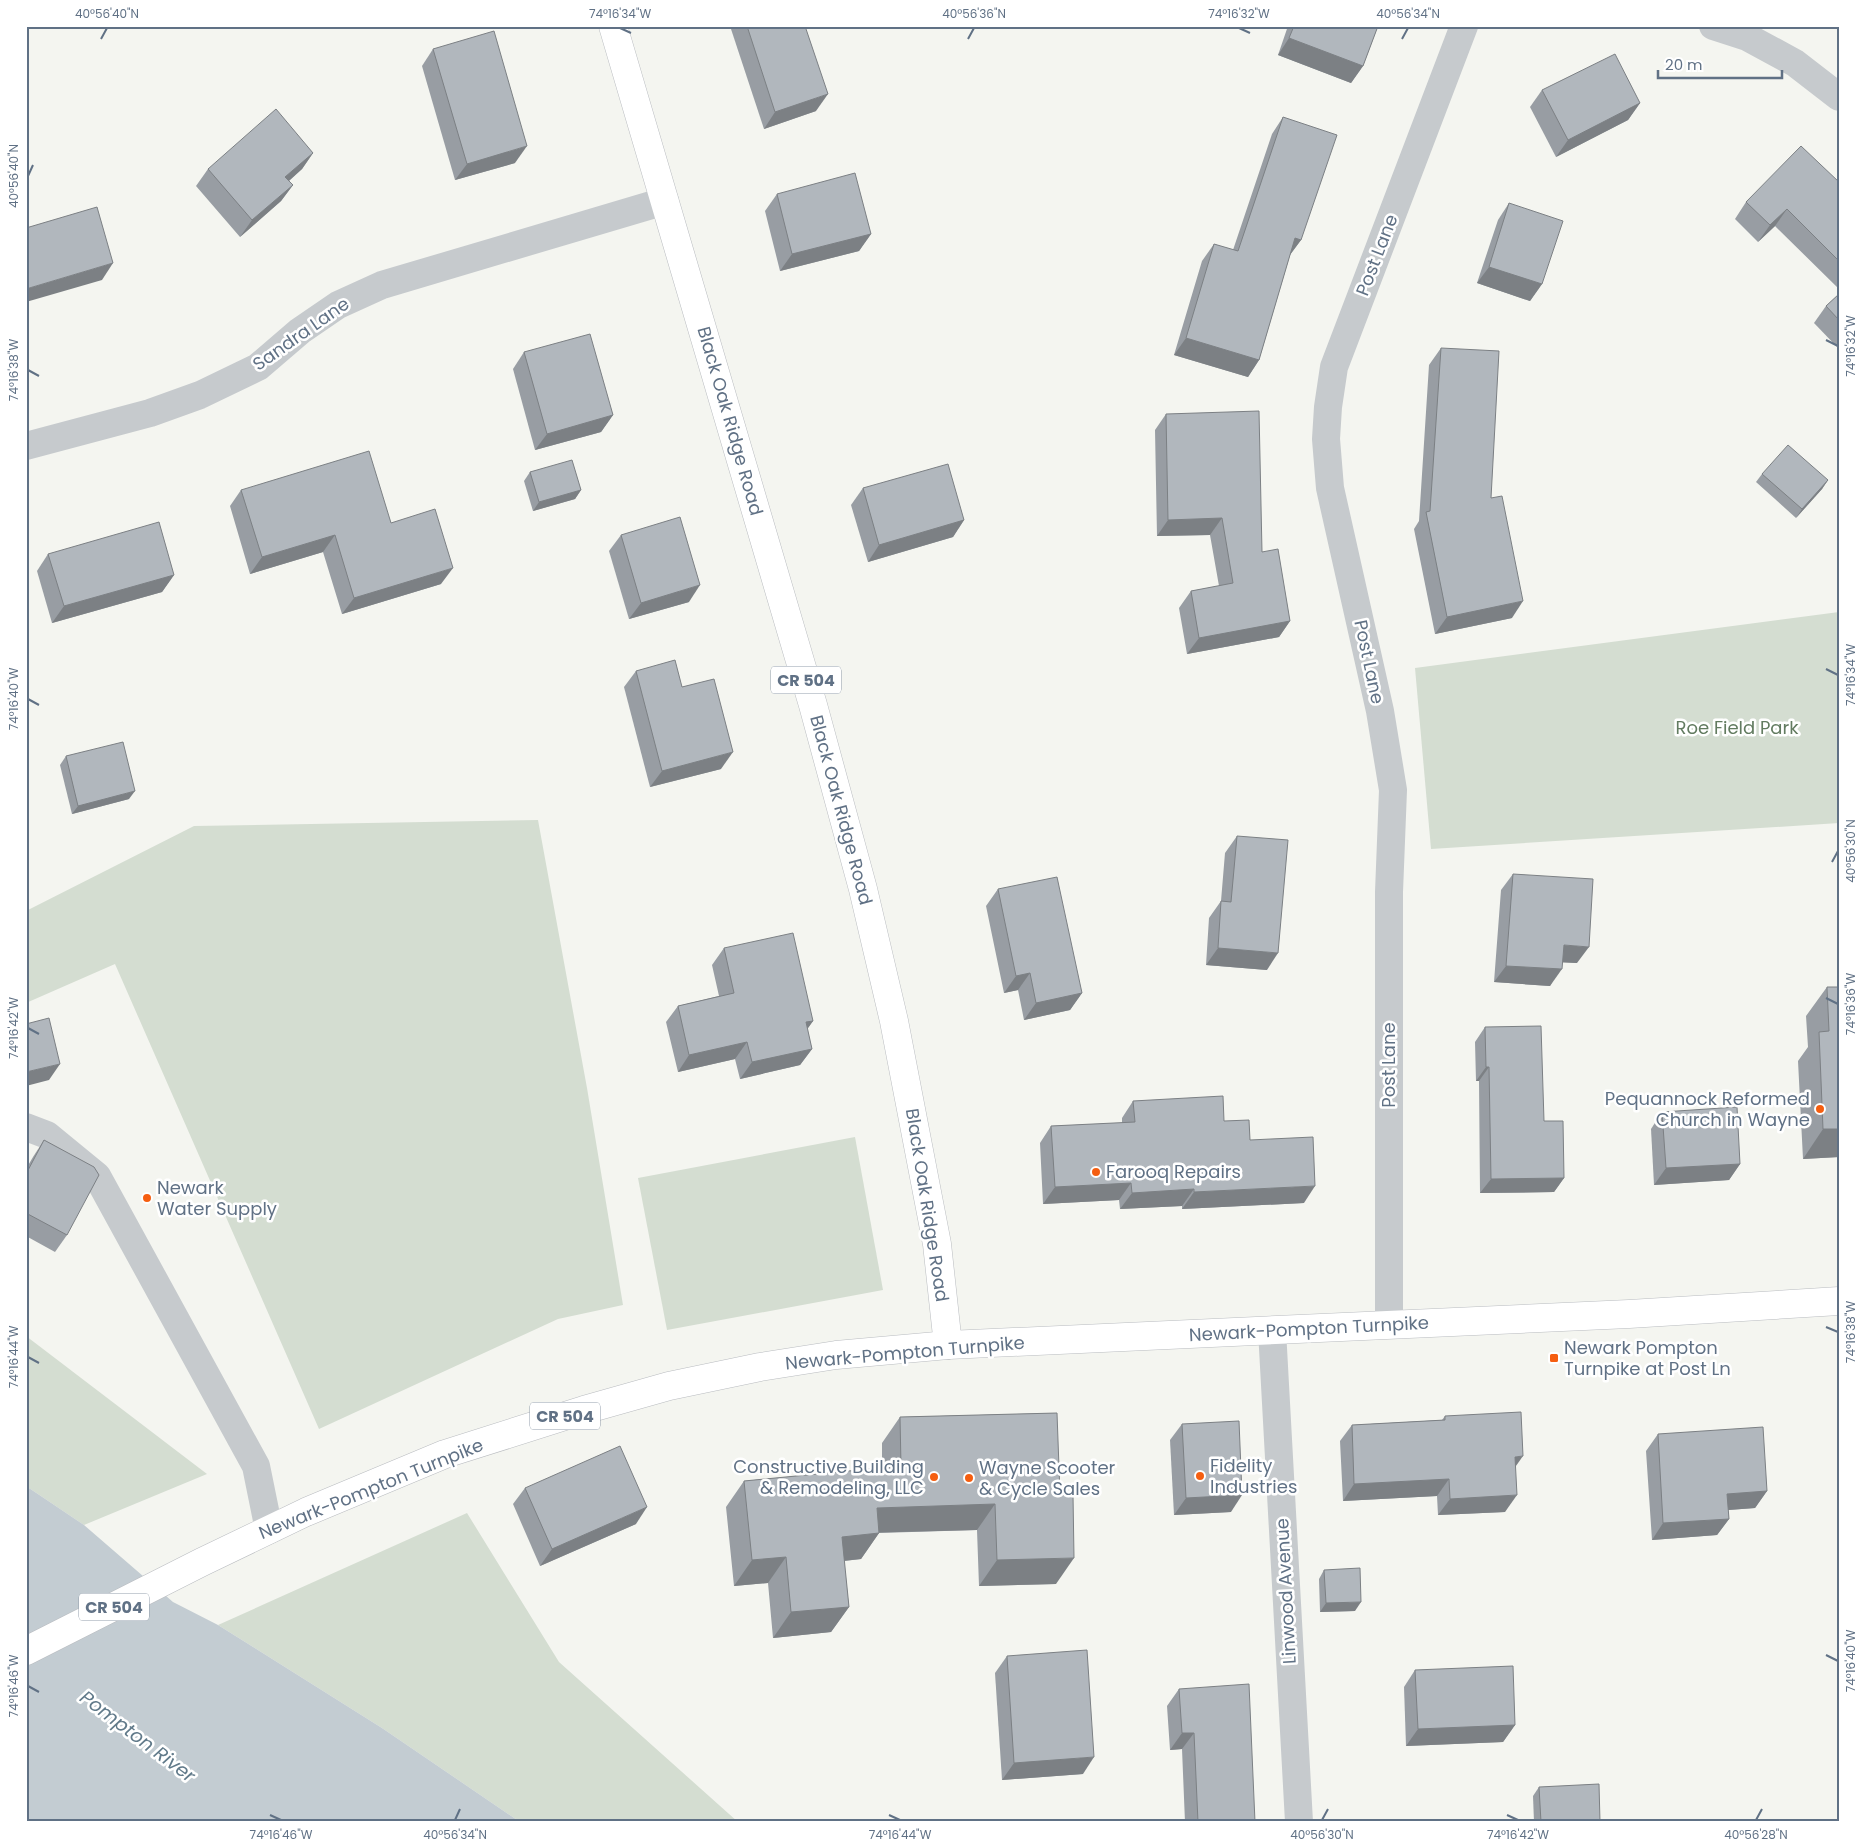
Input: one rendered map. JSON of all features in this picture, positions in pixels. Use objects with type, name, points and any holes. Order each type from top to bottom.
[{"type":"main road","name":"Black Oak Ridge Road","points":[[613,26],[813,705],[862,888],[894,1021],[937,1244],[948,1345]]},
{"type":"main road","name":"Newark-Pompton Turnpike","points":[[26,1651],[306,1512],[446,1454],[584,1410],[669,1386],[760,1367],[817,1358],[948,1345],[1629,1314],[1839,1301]]},
{"type":"street","name":"Post Lane","points":[[1388,1325],[1390,892],[1393,790],[1380,710],[1330,488],[1326,431],[1334,367],[1464,26]]},
{"type":"street","points":[[1714,26],[1747,37],[1795,63],[1839,97]]},
{"type":"street","name":"Sandra Lane","points":[[26,446],[150,413],[200,395],[258,367],[300,331],[338,304],[382,285],[664,201]]},
{"type":"street","points":[[26,1127],[47,1135],[97,1176],[256,1466],[269,1530]]},
{"type":"street","name":"Linwood Avenue","points":[[1272,1330],[1299,1822]]},
{"type":"green space","name":"Roe Field Park","points":[[1839,612],[1839,823],[1431,849],[1415,668]]},
{"type":"green space","points":[[538,820],[587,1088],[623,1305],[558,1319],[319,1429],[115,964],[26,1003],[26,911],[194,826]]},
{"type":"green space","points":[[855,1137],[883,1290],[667,1330],[638,1178]]},
{"type":"green space","points":[[26,1336],[207,1474],[84,1525],[26,1486]]},
{"type":"green space","points":[[467,1513],[559,1662],[738,1822],[520,1822],[382,1728],[218,1625]]},
{"type":"water","name":"Pompton River","points":[[26,1486],[84,1525],[173,1602],[218,1625],[382,1728],[520,1822],[28,1822],[26,1820]]},
{"type":"building","points":[[747,26],[805,26],[828,94],[775,112]]},
{"type":"building","points":[[1294,26],[1378,26],[1363,66],[1289,38]]},
{"type":"building","points":[[494,31],[527,146],[467,164],[433,49]]},
{"type":"building","points":[[1615,54],[1640,103],[1568,140],[1542,90]]},
{"type":"building","points":[[276,109],[313,153],[285,177],[293,185],[252,220],[208,169]]},
{"type":"building","points":[[1283,117],[1337,135],[1301,240],[1295,238],[1259,360],[1186,338],[1214,244],[1238,251]]},
{"type":"building","points":[[1801,146],[1839,182],[1839,261],[1787,209],[1770,225],[1746,202]]},
{"type":"building","points":[[855,173],[871,234],[792,254],[777,194]]},
{"type":"building","points":[[1509,203],[1563,221],[1542,284],[1489,267]]},
{"type":"building","points":[[97,207],[113,263],[26,289],[26,228]]},
{"type":"building","points":[[1839,294],[1839,320],[1826,306]]},
{"type":"building","points":[[590,334],[613,415],[547,434],[524,352]]},
{"type":"building","points":[[1441,348],[1499,351],[1491,498],[1502,496],[1523,601],[1447,617],[1426,512],[1430,511]]},
{"type":"building","points":[[1259,411],[1262,552],[1278,549],[1290,621],[1199,638],[1191,591],[1233,583],[1222,518],[1168,520],[1166,414]]},
{"type":"building","points":[[1788,445],[1828,480],[1802,509],[1762,474]]},
{"type":"building","points":[[369,451],[391,523],[435,509],[453,568],[354,598],[335,535],[262,557],[241,490]]},
{"type":"building","points":[[572,460],[581,490],[539,502],[530,472]]},
{"type":"building","points":[[948,464],[964,520],[879,545],[863,488]]},
{"type":"building","points":[[680,517],[700,585],[641,603],[621,535]]},
{"type":"building","points":[[159,522],[174,575],[64,606],[48,554]]},
{"type":"building","points":[[675,660],[682,687],[714,679],[733,752],[662,771],[636,671]]},
{"type":"building","points":[[123,742],[135,791],[78,806],[66,756]]},
{"type":"building","points":[[1237,836],[1288,840],[1278,953],[1218,948],[1221,901],[1231,902]]},
{"type":"building","points":[[1513,874],[1593,879],[1589,947],[1564,945],[1562,969],[1506,966]]},
{"type":"building","points":[[1057,877],[1082,993],[1036,1003],[1030,973],[1016,976],[998,889]]},
{"type":"building","points":[[793,933],[813,1021],[806,1022],[812,1049],[752,1062],[747,1042],[689,1055],[678,1006],[734,993],[724,948]]},
{"type":"building","points":[[1827,987],[1839,987],[1839,1129],[1823,1129],[1819,1032],[1829,1031]]},
{"type":"building","points":[[49,1018],[60,1064],[26,1072],[26,1024]]},
{"type":"building","points":[[1541,1026],[1544,1121],[1563,1121],[1564,1178],[1491,1179],[1489,1067],[1486,1067],[1485,1027]]},
{"type":"building","points":[[1223,1096],[1224,1121],[1249,1120],[1250,1140],[1313,1137],[1315,1186],[1194,1192],[1194,1189],[1132,1193],[1131,1183],[1055,1187],[1051,1126],[1135,1122],[1133,1101]]},
{"type":"building","points":[[1737,1107],[1740,1164],[1666,1168],[1662,1112]]},
{"type":"building","points":[[44,1140],[94,1167],[99,1175],[67,1235],[26,1213],[26,1174]]},
{"type":"building","points":[[1521,1412],[1523,1456],[1515,1457],[1517,1495],[1450,1499],[1449,1479],[1354,1484],[1352,1425],[1445,1420],[1445,1416]]},
{"type":"building","points":[[1057,1413],[1060,1495],[1073,1495],[1074,1558],[997,1560],[995,1504],[877,1508],[879,1533],[842,1537],[849,1607],[791,1612],[786,1557],[752,1560],[744,1481],[901,1466],[900,1417]]},
{"type":"building","name":"Fidelity Industries","points":[[1239,1421],[1242,1495],[1186,1498],[1182,1424]]},
{"type":"building","points":[[1763,1427],[1767,1491],[1727,1494],[1729,1519],[1663,1523],[1658,1434]]},
{"type":"building","points":[[620,1446],[647,1507],[552,1549],[525,1488]]},
{"type":"building","points":[[1360,1568],[1361,1602],[1326,1603],[1324,1570]]},
{"type":"building","points":[[1087,1650],[1094,1757],[1014,1763],[1007,1656]]},
{"type":"building","points":[[1513,1666],[1515,1725],[1418,1729],[1415,1670]]},
{"type":"building","points":[[1249,1684],[1255,1822],[1198,1822],[1194,1733],[1182,1733],[1179,1689]]},
{"type":"building","points":[[1599,1784],[1600,1822],[1541,1822],[1539,1787]]},
{"type":"place","name":"Pequannock Reformed Church in Wayne","points":[[1820,1109]]},
{"type":"place","name":"Farooq Repairs","points":[[1096,1172]]},
{"type":"place","name":"Newark Water Supply","points":[[147,1198]]},
{"type":"place","name":"Newark Pompton Turnpike at Post Ln","points":[[1554,1358]]},
{"type":"place","name":"Fidelity Industries","points":[[1200,1476]]},
{"type":"place","name":"Constructive Building & Remodeling, LLC","points":[[934,1477]]},
{"type":"place","name":"Wayne Scooter & Cycle Sales","points":[[969,1478]]}]
